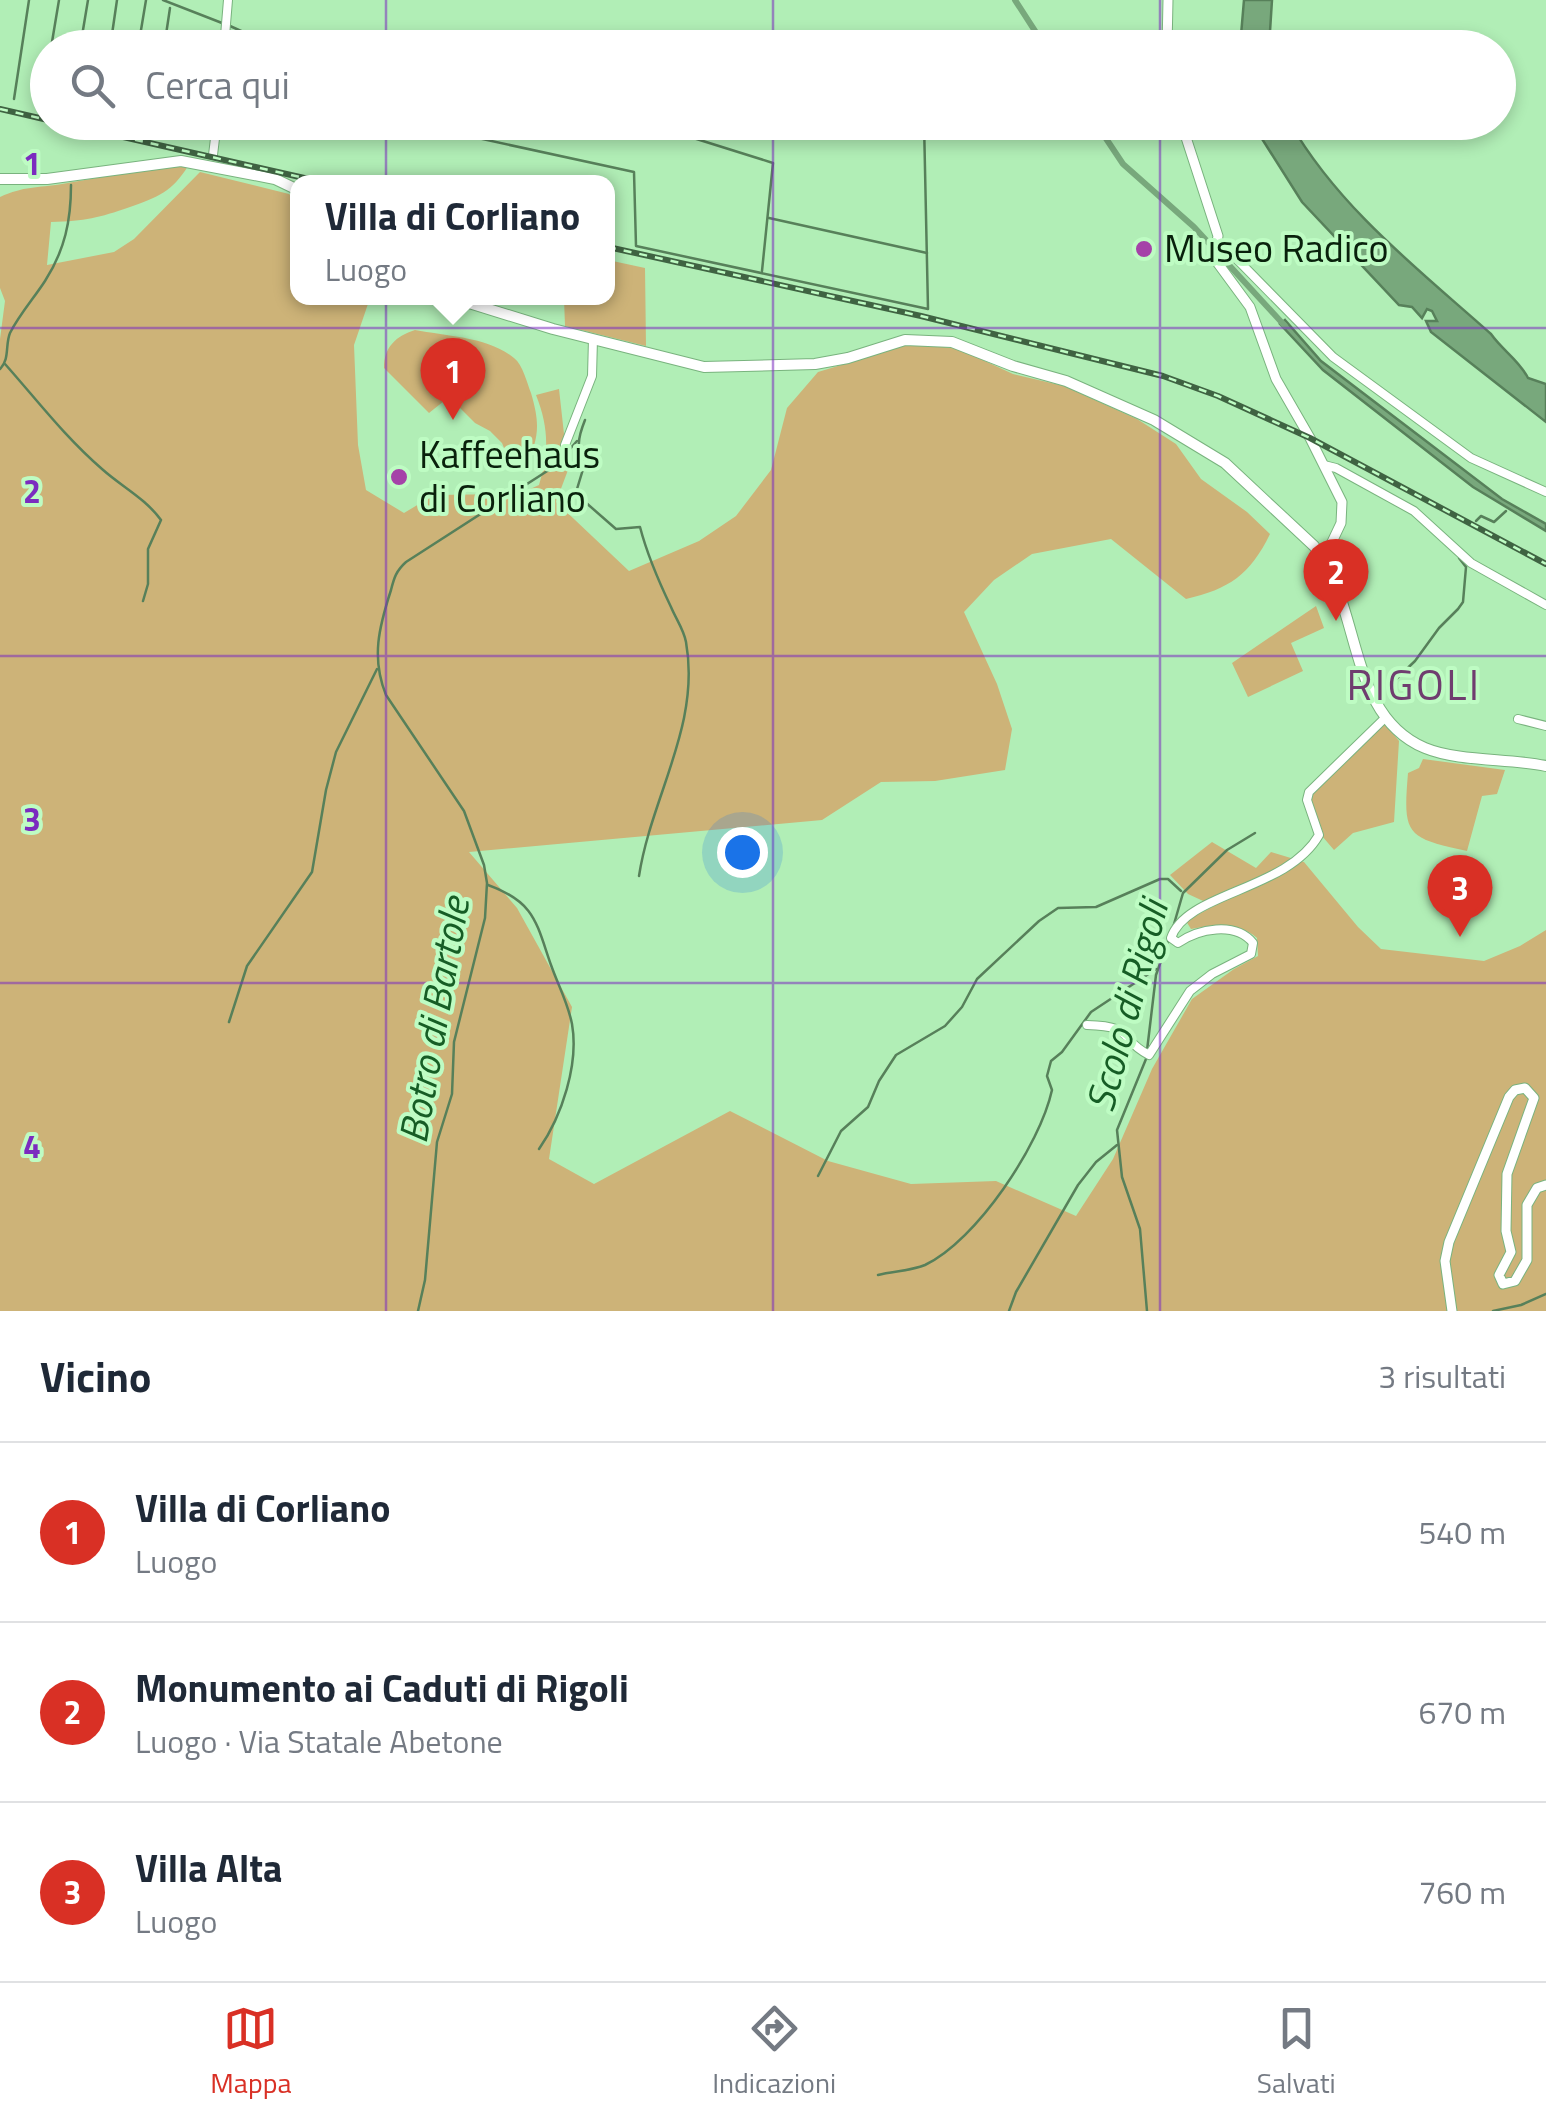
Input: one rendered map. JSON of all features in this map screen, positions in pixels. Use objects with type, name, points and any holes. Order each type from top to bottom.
[{"type":"main road","points":[[0,179],[48,180],[182,161],[275,179],[290,186]]},
{"type":"main road","points":[[477,305],[704,367],[815,364],[918,338],[960,344],[1016,368],[1066,382],[1154,420],[1232,469],[1300,531],[1324,558],[1354,633],[1371,692],[1402,734],[1428,750],[1546,766]]},
{"type":"street","points":[[226,30],[228,0]]},
{"type":"street","points":[[1167,30],[1168,0]]},
{"type":"street","points":[[213,155],[215,140]]},
{"type":"street","points":[[1186,140],[1217,246],[1217,264],[1250,307],[1276,380],[1342,502],[1343,512],[1324,558]]},
{"type":"street","points":[[1217,246],[1333,357],[1470,458],[1546,492]]},
{"type":"street","points":[[564,445],[592,376],[593,339]]},
{"type":"street","points":[[1324,465],[1414,511],[1471,563],[1546,605]]},
{"type":"street","points":[[1087,1025],[1122,1030],[1149,1055],[1190,991],[1212,974],[1251,954],[1253,943],[1239,932],[1209,930],[1178,943],[1171,938],[1180,922],[1194,912],[1266,881],[1316,841],[1319,836],[1308,800],[1313,785],[1386,717]]},
{"type":"street","points":[[1518,719],[1546,726]]},
{"type":"street","points":[[1452,1311],[1445,1261],[1448,1242],[1509,1096],[1515,1090],[1525,1088],[1534,1098],[1507,1174],[1506,1231],[1512,1252],[1498,1274],[1503,1284],[1515,1280],[1526,1260],[1527,1206],[1536,1188],[1546,1185]]},
{"type":"shaded area","points":[[1244,0],[1272,0],[1270,30],[1241,30]]},
{"type":"shaded area","points":[[1263,140],[1301,140],[1356,210],[1491,334],[1528,378],[1546,384],[1546,422],[1431,332],[1426,321],[1437,321],[1432,311],[1427,309],[1422,318],[1412,307],[1399,305],[1302,202]]},
{"type":"shaded area","points":[[188,166],[170,188],[149,200],[92,218],[51,222],[47,265],[114,252],[134,239],[200,172],[289,194],[290,305],[368,305],[354,345],[358,445],[366,490],[404,513],[434,495],[519,494],[539,485],[546,440],[536,395],[559,389],[568,470],[556,502],[629,571],[699,541],[736,516],[771,470],[787,408],[818,372],[914,343],[959,349],[1013,374],[1064,386],[1137,419],[1176,444],[1201,479],[1270,534],[1237,578],[1186,599],[1111,539],[1032,554],[994,580],[964,612],[997,684],[1012,729],[1005,770],[935,781],[881,782],[822,820],[469,852],[517,908],[572,1007],[549,1159],[594,1184],[730,1111],[828,1161],[911,1184],[996,1181],[1076,1216],[1113,1159],[1152,1069],[1192,999],[1258,956],[1257,938],[1243,929],[1191,929],[1186,921],[1214,906],[1188,894],[1170,875],[1212,842],[1256,868],[1271,852],[1304,862],[1381,949],[1484,961],[1546,930],[1546,1311],[0,1311],[0,339],[5,301],[0,288],[0,197],[140,170]]},
{"type":"shaded area","points":[[615,262],[645,268],[646,346],[565,326],[564,305],[615,305]]},
{"type":"shaded area","points":[[1285,320],[1321,361],[1502,499],[1546,524],[1546,531],[1473,487],[1323,370],[1280,324]]},
{"type":"shaded area","points":[[415,330],[480,341],[517,361],[531,393],[537,424],[526,469],[508,458],[502,443],[449,397],[429,413],[384,368],[392,343]]},
{"type":"shaded area","points":[[1316,606],[1324,628],[1291,643],[1303,671],[1248,697],[1232,663]]},
{"type":"shaded area","points":[[1384,722],[1399,741],[1394,822],[1353,833],[1334,850],[1322,836],[1310,802],[1316,787]]},
{"type":"shaded area","points":[[1423,759],[1505,770],[1497,794],[1482,796],[1467,851],[1431,842],[1412,830],[1406,809],[1408,773],[1419,768]]},
{"type":"waterway","points":[[14,99],[29,0]]},
{"type":"waterway","points":[[54,30],[59,0]]},
{"type":"waterway","points":[[83,30],[88,0]]},
{"type":"waterway","points":[[113,30],[117,0]]},
{"type":"waterway","points":[[141,30],[146,0]]},
{"type":"waterway","points":[[163,0],[222,23]]},
{"type":"waterway","points":[[1015,0],[1034,30]]},
{"type":"waterway","points":[[167,30],[170,8]]},
{"type":"waterway","points":[[230,26],[239,30]]},
{"type":"waterway","points":[[487,140],[634,172],[636,246],[928,309],[924,140]]},
{"type":"waterway","points":[[700,140],[773,163],[762,271]]},
{"type":"waterway","points":[[1107,140],[1123,164],[1194,227],[1285,326]]},
{"type":"waterway","points":[[0,369],[10,333],[45,281],[62,246],[71,185]]},
{"type":"waterway","points":[[769,218],[927,253]]},
{"type":"waterway","points":[[5,364],[76,444],[161,520],[148,549],[148,584],[143,601]]},
{"type":"waterway","points":[[585,420],[579,443],[584,466],[577,489],[584,501],[616,529],[640,527],[686,642],[689,673],[681,732],[639,876]]},
{"type":"waterway","name":"Botro di Bartole","points":[[418,1311],[425,1280],[437,1142],[452,1094],[454,1042],[485,918],[487,883],[464,811],[386,695],[379,668],[380,630],[394,578],[406,562],[555,466],[577,441]]},
{"type":"waterway","name":"Scolo di Rigoli","points":[[1476,521],[1481,516],[1494,522],[1506,511]]},
{"type":"waterway","name":"Scolo di Rigoli","points":[[1392,683],[1463,602],[1466,567],[1459,558]]},
{"type":"waterway","points":[[229,1022],[247,966],[312,872],[336,752],[377,669]]},
{"type":"waterway","name":"Scolo di Rigoli","points":[[1172,931],[1183,893],[1227,850],[1255,833]]},
{"type":"waterway","points":[[818,1176],[841,1131],[868,1107],[896,1055],[945,1026],[962,1007],[977,979],[1039,921],[1058,908],[1096,907],[1160,879],[1168,879],[1181,891]]},
{"type":"waterway","points":[[488,885],[516,899],[532,915],[572,1024],[573,1056],[567,1089],[539,1149]]},
{"type":"waterway","name":"Scolo di Rigoli","points":[[1147,1311],[1140,1229],[1122,1177],[1117,1130],[1146,1059],[1156,975],[1169,938]]},
{"type":"waterway","points":[[878,1275],[925,1265],[945,1253],[985,1213],[1020,1163],[1045,1112],[1052,1090],[1047,1076],[1051,1061],[1091,1012],[1156,969]]},
{"type":"waterway","name":"Scolo di Rigoli","points":[[1009,1311],[1078,1185],[1096,1162],[1117,1145]]},
{"type":"waterway","points":[[1493,1311],[1546,1294]]},
{"type":"railway","points":[[0,109],[30,116]]},
{"type":"railway","points":[[136,140],[291,175]]},
{"type":"railway","points":[[615,249],[921,316],[1163,376],[1310,438],[1546,564]]},
{"type":"place","name":"Museo Radico","points":[[1144,249]]},
{"type":"place","name":"Villa di Corliano","points":[[453,420]]},
{"type":"place","name":"Kaffeehaus di Corliano","points":[[399,477]]},
{"type":"place","name":"Monumento ai Caduti di Rigoli","points":[[1336,621]]},
{"type":"place","name":"Villa Alta","points":[[1460,937]]},
{"type":"district","name":"RIGOLI","points":[[1414,685]]}]
